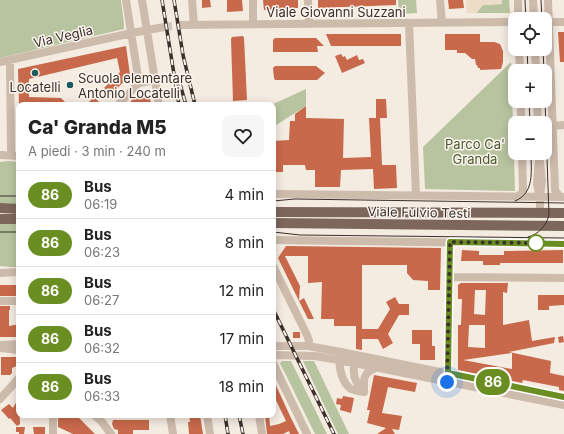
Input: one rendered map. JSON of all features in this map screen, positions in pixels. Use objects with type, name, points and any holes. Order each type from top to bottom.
[{"type":"main road","points":[[0,208],[16,209]]},
{"type":"main road","name":"Viale Fulvio Testi","points":[[276,212],[564,213]]},
{"type":"main road","points":[[540,213],[540,227]]},
{"type":"main road","points":[[0,219],[16,219]]},
{"type":"main road","name":"Viale Fulvio Testi","points":[[276,223],[540,227],[564,226]]},
{"type":"street","points":[[141,0],[160,102]]},
{"type":"street","points":[[192,0],[194,25]]},
{"type":"street","points":[[252,0],[253,24]]},
{"type":"street","points":[[308,0],[309,24]]},
{"type":"street","points":[[440,0],[442,23]]},
{"type":"street","points":[[518,0],[518,12]]},
{"type":"street","points":[[533,0],[534,12]]},
{"type":"street","points":[[547,12],[548,0]]},
{"type":"street","points":[[128,1],[139,83]]},
{"type":"street","name":"Viale Giovanni Suzzani","points":[[181,25],[508,22]]},
{"type":"street","points":[[552,22],[564,22]]},
{"type":"street","points":[[409,23],[416,196]]},
{"type":"street","points":[[147,30],[164,27]]},
{"type":"street","name":"Via Veglia","points":[[0,62],[132,32],[147,30]]},
{"type":"street","points":[[549,56],[555,190],[562,197]]},
{"type":"street","points":[[0,155],[15,156],[10,60]]},
{"type":"street","points":[[121,102],[139,83],[156,80]]},
{"type":"street","points":[[553,126],[564,125]]},
{"type":"street","points":[[516,197],[523,191],[522,160]]},
{"type":"street","points":[[539,160],[542,184],[540,213]]},
{"type":"street","name":"Viale Fulvio Testi","points":[[276,194],[562,197]]},
{"type":"street","points":[[276,240],[564,244]]},
{"type":"street","points":[[447,382],[450,242]]},
{"type":"street","points":[[0,273],[16,272]]},
{"type":"street","points":[[276,272],[307,335],[309,341],[308,346]]},
{"type":"street","points":[[450,277],[564,278]]},
{"type":"street","points":[[0,302],[16,301]]},
{"type":"street","points":[[0,347],[16,344]]},
{"type":"street","points":[[276,346],[308,346],[340,356],[448,373],[564,397]]},
{"type":"street","points":[[0,347],[16,350]]},
{"type":"street","points":[[276,355],[340,356]]},
{"type":"street","points":[[340,356],[338,365],[346,384],[352,389],[364,392]]},
{"type":"street","points":[[356,359],[375,368],[564,406]]},
{"type":"street","points":[[356,359],[354,379],[359,388],[364,392]]},
{"type":"street","points":[[364,392],[364,379],[368,371],[375,368]]},
{"type":"street","points":[[276,371],[307,434]]},
{"type":"street","points":[[0,399],[16,381]]},
{"type":"street","points":[[496,392],[498,383]]},
{"type":"street","points":[[53,418],[53,434]]},
{"type":"street","points":[[97,418],[111,434]]},
{"type":"street","points":[[170,418],[173,434]]},
{"type":"street","points":[[207,418],[210,434]]},
{"type":"street","points":[[259,418],[262,434]]},
{"type":"green space","points":[[0,0],[121,0],[124,29],[0,58]]},
{"type":"green space","points":[[398,0],[416,0],[417,13],[399,14]]},
{"type":"green space","points":[[502,0],[509,0],[510,12],[476,13],[483,5],[502,4]]},
{"type":"green space","name":"Parco Ca' Granda","points":[[508,65],[508,108],[512,108],[513,116],[508,116],[508,160],[514,160],[515,191],[425,189],[423,147]]},
{"type":"green space","points":[[306,89],[306,106],[276,125],[276,103]]},
{"type":"green space","points":[[0,162],[16,162],[16,205],[0,204]]},
{"type":"green space","points":[[0,224],[16,224],[16,267],[0,266]]},
{"type":"green space","points":[[282,361],[291,361],[327,434],[315,434],[280,363]]},
{"type":"green space","points":[[303,361],[314,361],[349,434],[338,434]]},
{"type":"shaded area","points":[[466,0],[502,0],[502,4],[483,5],[476,13],[467,13]]},
{"type":"building","points":[[202,0],[210,0],[211,7],[202,8]]},
{"type":"building","points":[[227,0],[242,0],[243,11],[227,12]]},
{"type":"building","points":[[263,0],[298,0],[298,8],[264,10]]},
{"type":"building","points":[[318,0],[396,0],[396,5],[318,8]]},
{"type":"building","points":[[448,0],[463,0],[464,8],[449,9]]},
{"type":"building","points":[[558,32],[564,32],[564,62],[560,62]]},
{"type":"building","points":[[326,34],[401,34],[401,46],[331,46]]},
{"type":"building","points":[[445,34],[480,34],[480,42],[494,42],[500,44],[503,51],[503,62],[501,69],[480,70],[480,68],[476,65],[475,59],[472,59],[465,53],[457,53],[457,50],[445,50]]},
{"type":"building","points":[[243,36],[247,100],[233,101],[231,39],[232,37]]},
{"type":"building","points":[[275,38],[316,38],[324,46],[317,46],[318,52],[273,52],[273,40]]},
{"type":"building","name":"Locatelli","points":[[126,46],[130,75],[111,95],[104,88],[120,72],[117,58],[29,79],[29,97],[61,98],[65,102],[19,102],[18,69]]},
{"type":"building","points":[[341,54],[343,57],[345,56],[347,60],[357,55],[359,60],[363,59],[365,63],[342,73],[335,56]]},
{"type":"building","points":[[275,66],[316,66],[325,73],[317,80],[275,80],[273,68]]},
{"type":"building","points":[[94,97],[99,102],[89,102]]},
{"type":"building","points":[[150,97],[151,102],[130,102],[134,98]]},
{"type":"building","points":[[376,99],[386,99],[387,118],[376,118]]},
{"type":"building","points":[[306,106],[306,118],[344,119],[343,158],[371,157],[369,118],[380,118],[382,165],[396,165],[397,188],[374,189],[373,169],[341,170],[340,187],[315,187],[315,170],[306,170],[305,165],[283,165],[283,172],[276,172],[276,141],[289,140],[290,121],[295,121],[295,114]]},
{"type":"building","points":[[286,246],[441,248],[440,290],[428,290],[428,281],[413,280],[407,273],[407,265],[362,265],[362,329],[378,329],[390,309],[386,302],[395,297],[399,304],[409,304],[409,315],[399,315],[388,334],[393,343],[383,349],[378,339],[362,339],[362,350],[356,349],[356,326],[334,326],[334,319],[321,319],[322,282],[308,283],[308,256],[285,256],[300,286],[299,301],[278,258]]},
{"type":"building","points":[[462,250],[479,251],[479,255],[504,255],[504,251],[563,250],[563,263],[500,263],[500,265],[483,265],[483,261],[461,261]]},
{"type":"building","points":[[461,283],[508,283],[507,293],[503,292],[503,325],[529,320],[532,341],[555,337],[554,343],[509,352],[551,361],[550,373],[564,376],[564,391],[559,390],[559,387],[523,380],[522,383],[458,370],[458,325],[461,325],[462,299],[458,299],[458,285]],"holes":[[[475,290],[486,290],[485,315],[474,314]],[[469,325],[485,325],[485,348],[468,347]],[[512,353],[512,369],[463,360]]]},
{"type":"building","points":[[0,285],[16,285],[16,296],[0,296]]},
{"type":"building","points":[[538,295],[564,295],[564,305],[549,306],[549,310],[538,310]]},
{"type":"building","points":[[304,298],[314,319],[308,319],[299,301]]},
{"type":"building","points":[[0,306],[10,306],[9,326],[16,325],[16,337],[0,337]]},
{"type":"building","points":[[412,330],[432,330],[432,346],[435,346],[435,360],[420,360],[420,344],[412,344]]},
{"type":"building","points":[[293,332],[300,332],[300,338],[293,338]]},
{"type":"building","points":[[563,336],[564,342],[559,343],[558,337]]},
{"type":"building","points":[[1,357],[16,357],[16,366],[12,368],[12,373],[10,375],[1,375]]},
{"type":"building","points":[[374,375],[417,383],[415,392],[388,387],[382,413],[402,416],[399,430],[392,429],[395,434],[377,434],[386,428],[367,423],[370,410],[367,410]]},
{"type":"building","points":[[276,386],[299,434],[290,434],[289,431],[283,434],[267,434],[265,418],[269,418],[270,426],[286,421],[276,400]]},
{"type":"building","points":[[343,396],[354,398],[351,413],[340,410],[341,405],[336,404],[337,398],[342,399]]},
{"type":"building","points":[[16,402],[16,418],[20,418],[20,424],[17,426],[1,410],[9,404],[13,408]]},
{"type":"building","points":[[58,418],[79,418],[95,434],[73,434],[58,427]]},
{"type":"building","points":[[189,418],[200,418],[203,434],[189,434],[188,422],[190,422]]},
{"type":"building","points":[[113,420],[149,420],[149,430],[133,430],[133,434],[118,434],[118,430],[114,429],[112,424]]},
{"type":"building","points":[[16,427],[25,427],[24,434],[19,434],[19,432],[16,432]]},
{"type":"building","points":[[33,427],[45,427],[45,434],[34,434]]},
{"type":"tunnel","points":[[164,27],[181,25]]},
{"type":"tram line","points":[[525,0],[526,12]]},
{"type":"tram line","points":[[541,0],[542,12]]},
{"type":"tram line","points":[[527,56],[528,64]]},
{"type":"tram line","points":[[543,56],[544,64]]},
{"type":"tram line","points":[[529,108],[530,116]]},
{"type":"tram line","points":[[528,237],[536,234],[542,229],[549,215],[545,108]]},
{"type":"tram line","points":[[515,201],[526,193],[529,187],[531,160]]},
{"type":"tram line","points":[[0,196],[16,196]]},
{"type":"tram line","points":[[276,201],[295,199],[564,203]]},
{"type":"tram line","points":[[0,232],[16,232]]},
{"type":"tram line","points":[[276,232],[300,235],[564,238]]},
{"type":"railway","points":[[162,0],[179,102]]},
{"type":"railway","points":[[174,0],[183,55],[194,102]]},
{"type":"railway","points":[[180,84],[185,102]]},
{"type":"railway","points":[[276,315],[334,434]]},
{"type":"railway","points":[[225,418],[228,434]]},
{"type":"railway","points":[[240,418],[243,434]]},
{"type":"bus line","name":"86","points":[[564,244],[450,242],[448,373],[564,397]]},
{"type":"place","name":"Locatelli","points":[[35,73]]},
{"type":"place","name":"Scuola elementare Antonio Locatelli","points":[[70,85]]},
{"type":"route","points":[[447,382],[450,242],[536,243]]}]
